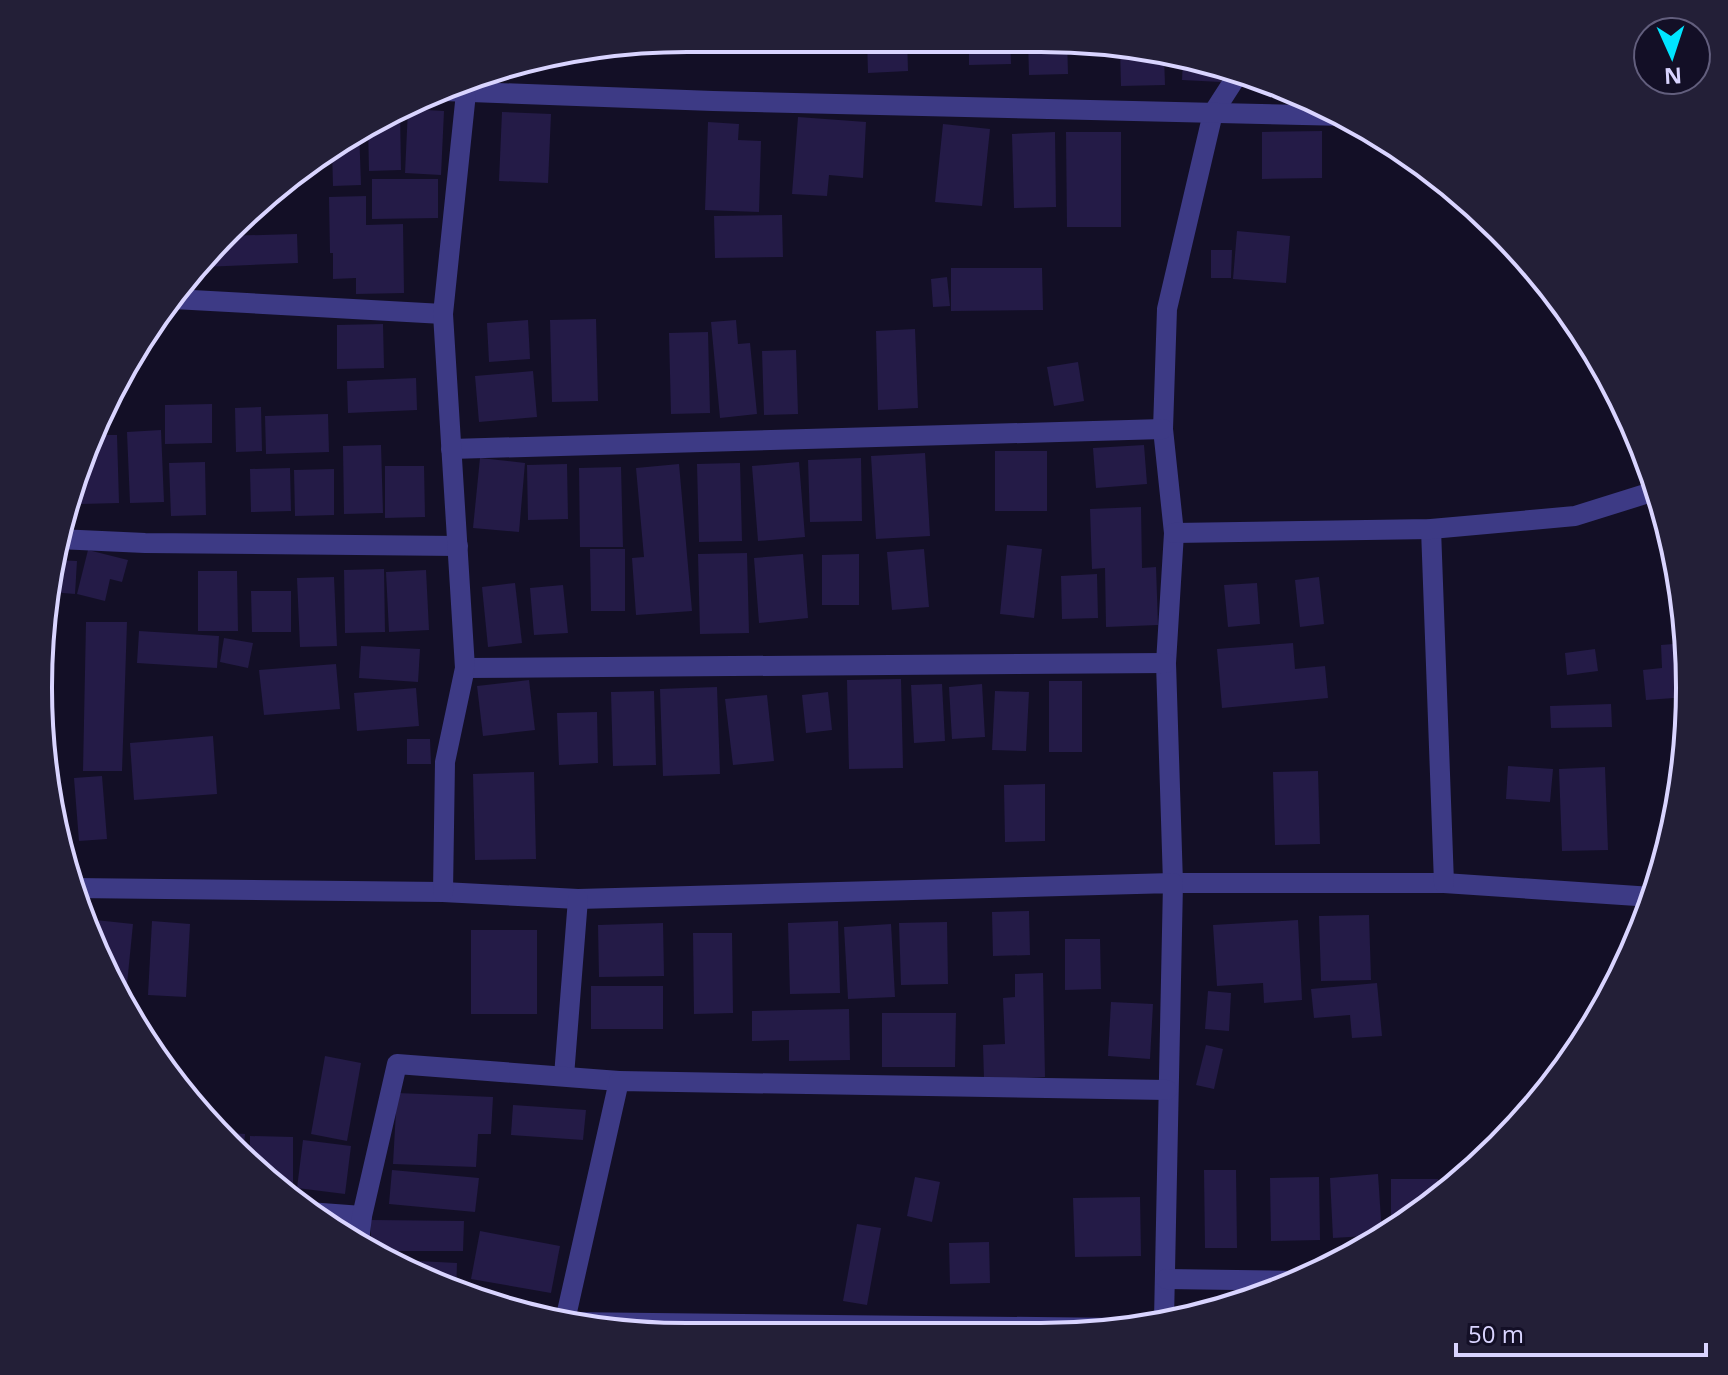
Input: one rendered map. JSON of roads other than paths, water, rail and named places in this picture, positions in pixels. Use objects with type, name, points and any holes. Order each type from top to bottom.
[{"type":"street","points":[[1164,1311],[1173,883],[1166,663],[1174,533],[1163,429],[1167,309],[1213,113],[1233,82]]},
{"type":"street","points":[[443,892],[445,762],[465,668],[443,314],[466,93],[1316,115]]},
{"type":"street","points":[[184,300],[443,314]]},
{"type":"street","points":[[451,449],[1163,429]]},
{"type":"street","points":[[1174,533],[1431,529],[1575,516],[1645,494]]},
{"type":"street","points":[[1431,529],[1444,883]]},
{"type":"street","points":[[70,540],[458,546]]},
{"type":"street","points":[[465,668],[1166,663]]},
{"type":"street","points":[[85,888],[443,892],[578,899],[1173,883],[1444,883],[1640,896]]},
{"type":"street","points":[[564,1076],[578,899]]},
{"type":"street","points":[[360,1232],[397,1064],[619,1081],[1167,1090]]},
{"type":"street","points":[[567,1311],[619,1081]]},
{"type":"street","points":[[331,1214],[362,1216]]},
{"type":"street","points":[[1166,1279],[1269,1281]]}]
